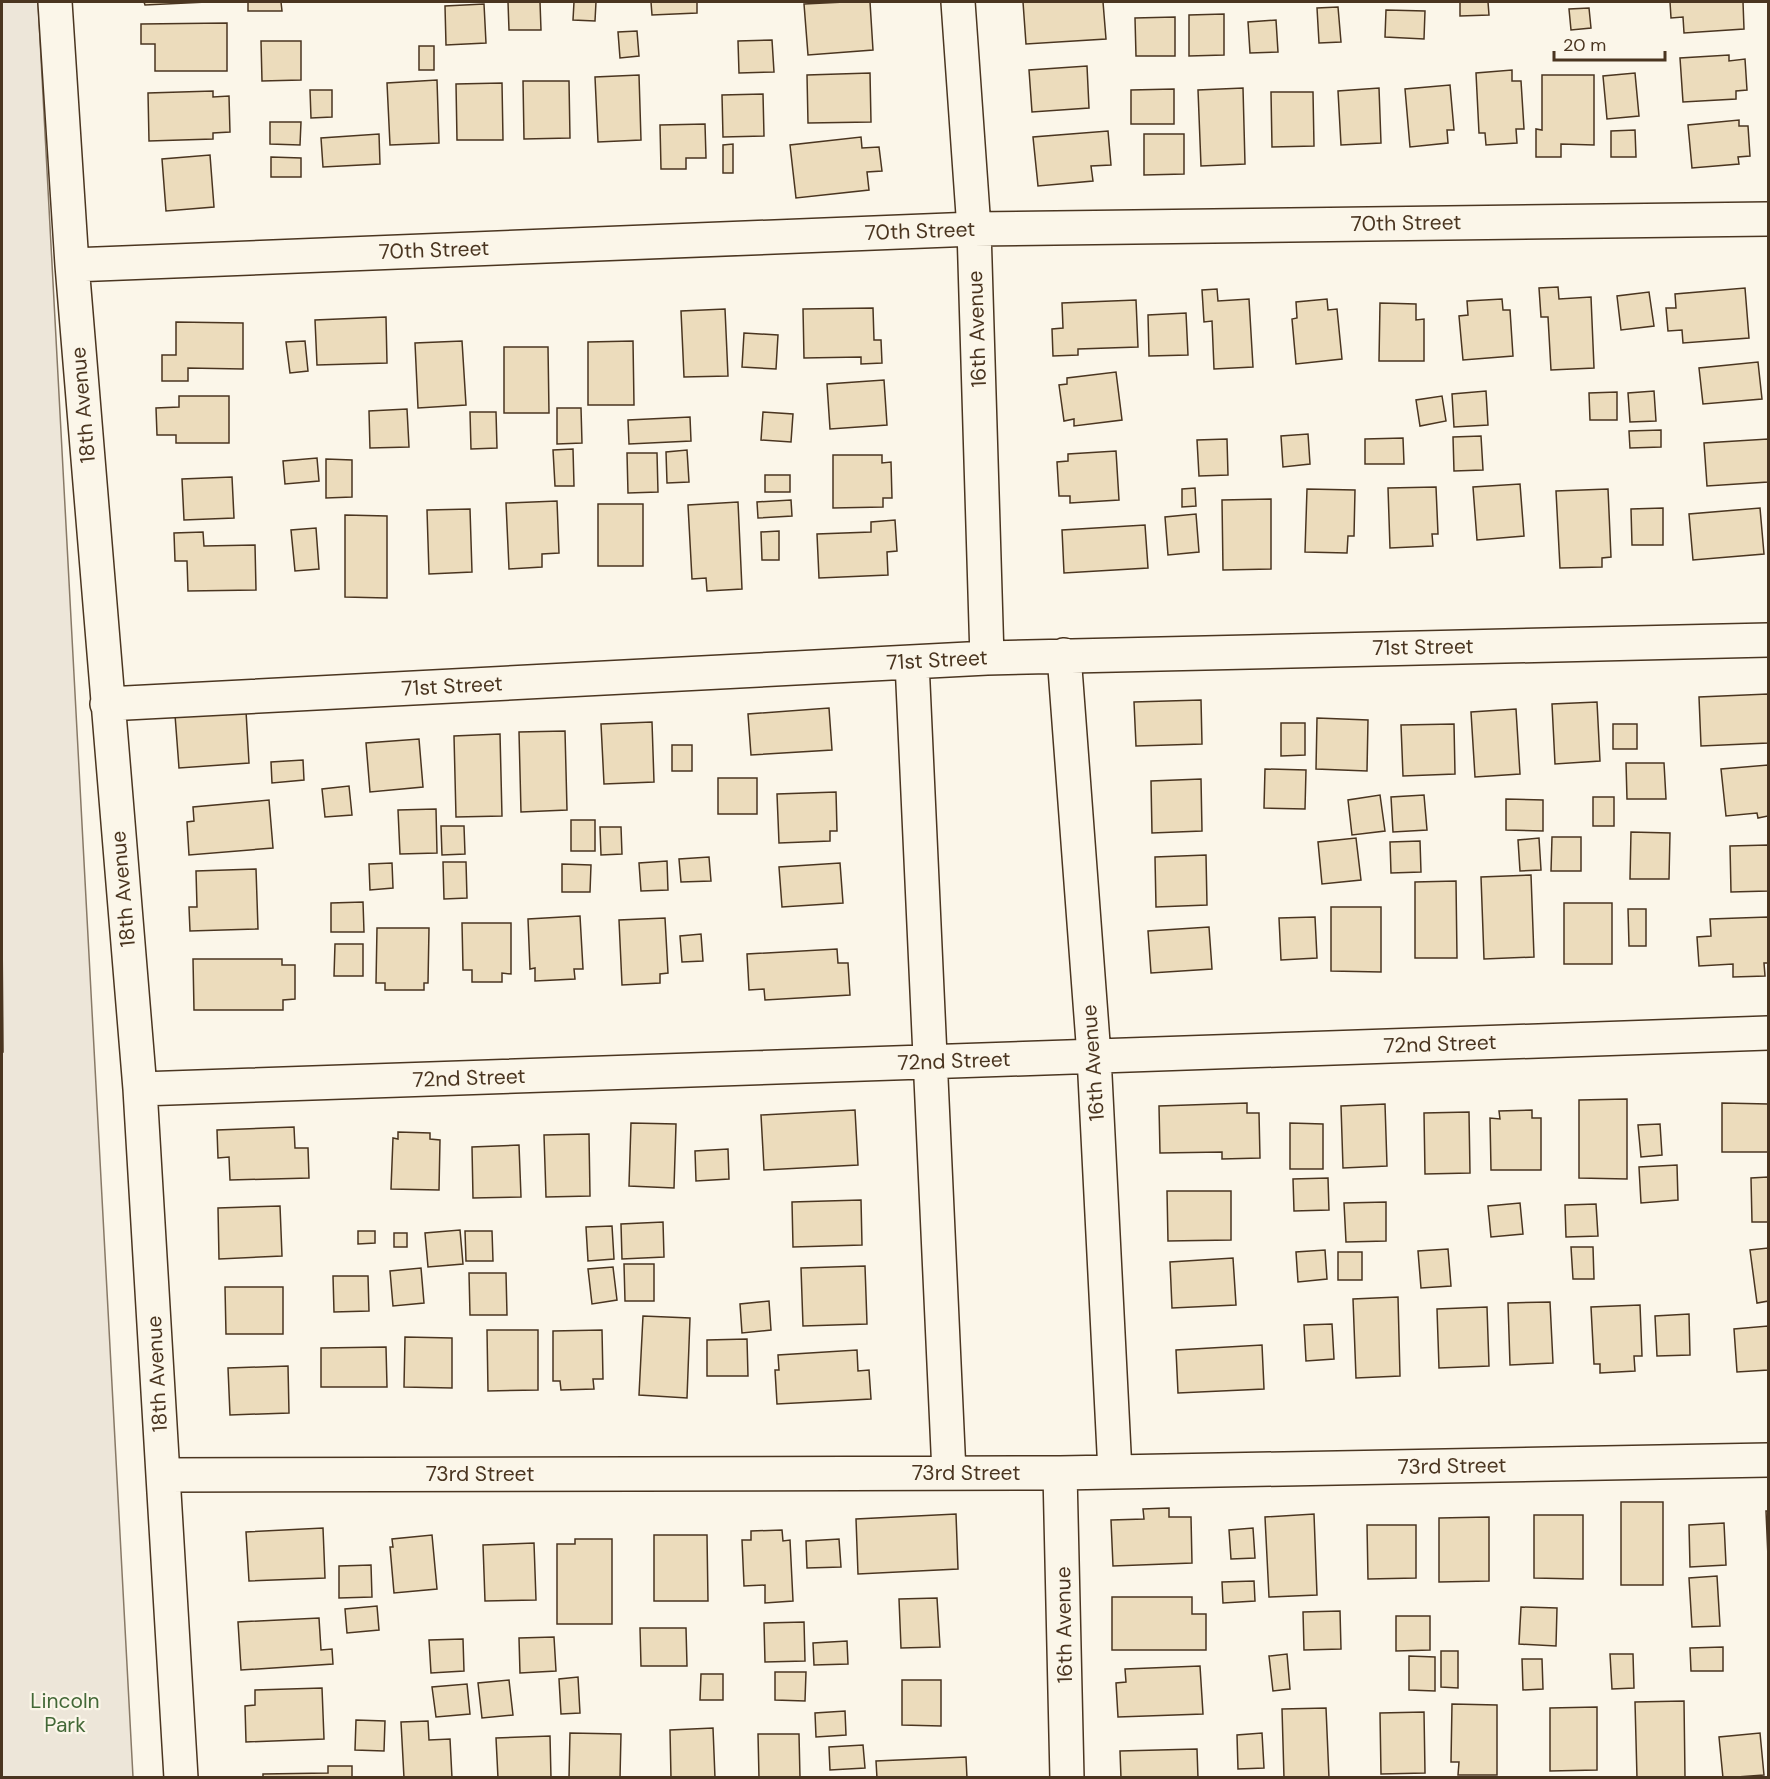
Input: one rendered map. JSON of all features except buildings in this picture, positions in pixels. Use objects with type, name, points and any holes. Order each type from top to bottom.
[{"type":"street","name":"18th Avenue","points":[[54,2],[72,265],[140,1089],[181,1778]]},
{"type":"street","name":"16th Avenue","points":[[958,2],[974,229],[987,658]]},
{"type":"street","name":"70th Street","points":[[72,265],[974,229],[1768,219]]},
{"type":"street","name":"71st Street","points":[[107,704],[1064,655],[1768,640]]},
{"type":"street","name":"16th Avenue","points":[[1064,655],[1094,1056],[1115,1472]]},
{"type":"street","points":[[912,662],[949,1473]]},
{"type":"street","name":"72nd Street","points":[[140,1089],[1768,1032]]},
{"type":"street","name":"73rd Street","points":[[164,1475],[1060,1473],[1768,1460]]},
{"type":"street","name":"16th Avenue","points":[[1060,1473],[1067,1778]]},
{"type":"green space","name":"Lincoln Park","points":[[2,2],[38,2],[133,1777],[2,1777]]}]
